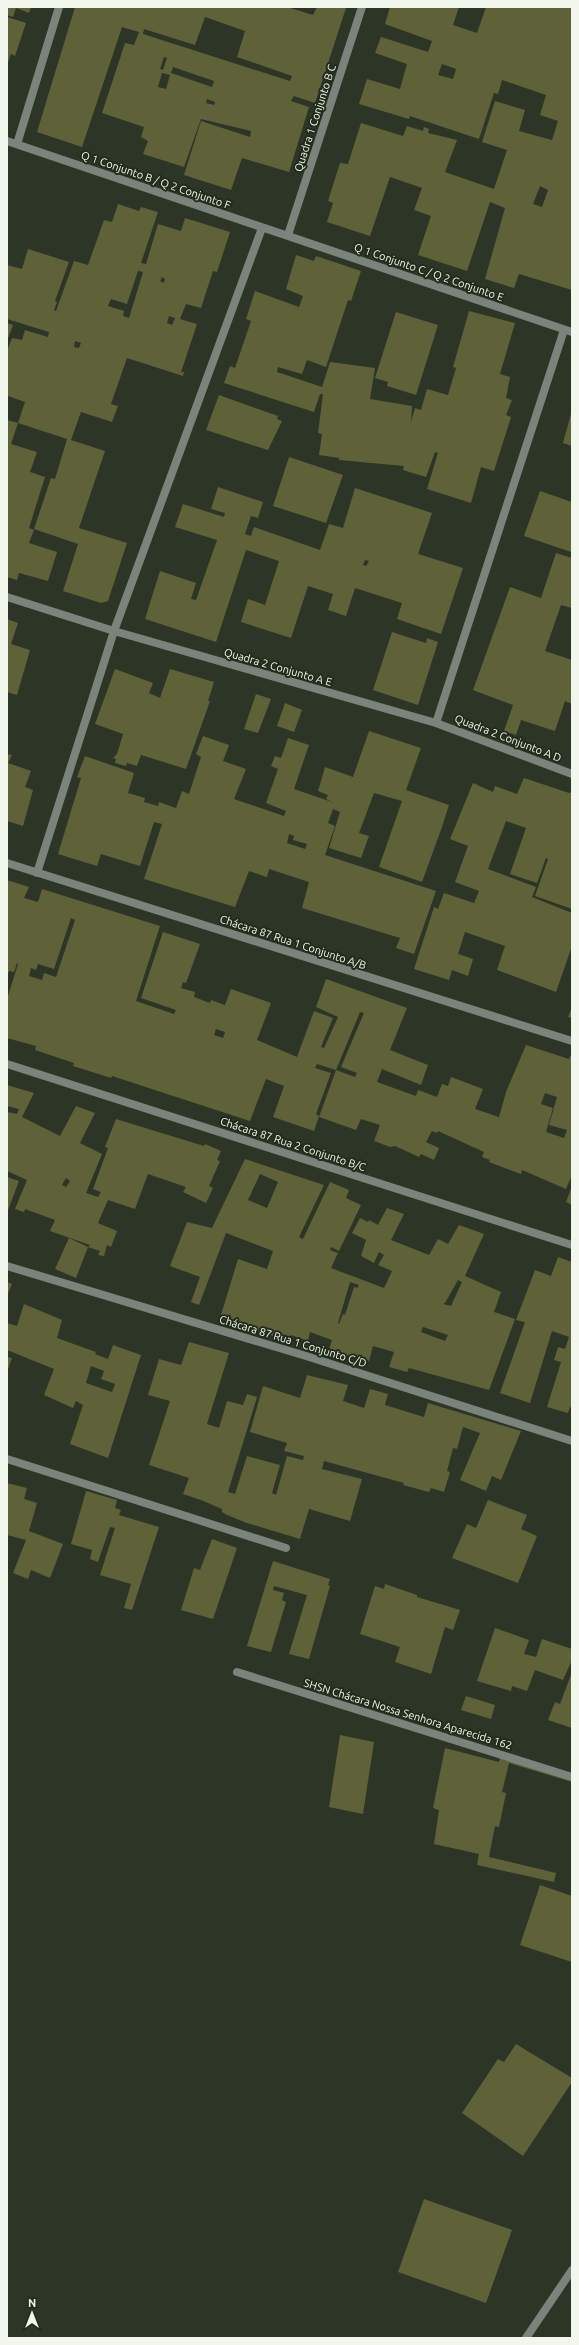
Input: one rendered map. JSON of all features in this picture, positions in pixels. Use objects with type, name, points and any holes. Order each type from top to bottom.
[{"type":"street","points":[[17,144],[59,7]]},
{"type":"street","name":"Quadra 1 Conjunto B C","points":[[288,235],[362,7]]},
{"type":"street","name":"Q 1 Conjunto B / Q 2 Conjunto F","points":[[7,141],[262,228],[288,235]]},
{"type":"street","points":[[37,873],[114,631],[262,228]]},
{"type":"street","name":"Q 1 Conjunto C / Q 2 Conjunto E","points":[[288,235],[568,331]]},
{"type":"street","points":[[436,723],[568,331]]},
{"type":"street","name":"Quadra 2 Conjunto A E","points":[[7,597],[114,631],[436,723]]},
{"type":"street","name":"Quadra 2 Conjunto A D","points":[[436,723],[572,774]]},
{"type":"street","name":"Chácara 87 Rua 1 Conjunto A/B","points":[[7,863],[572,1041]]},
{"type":"street","name":"Chácara 87 Rua 2 Conjunto B/C","points":[[7,1064],[572,1245]]},
{"type":"street","name":"Chácara 87 Rua 1 Conjunto C/D","points":[[7,1266],[306,1356],[572,1441]]},
{"type":"street","points":[[7,1459],[286,1548]]},
{"type":"street","name":"SHSN Chácara Nossa Senhora Aparecida 162","points":[[237,1672],[572,1777]]},
{"type":"street","points":[[526,2338],[572,2270]]},
{"type":"building","points":[[7,7],[31,7],[29,13],[16,8],[13,17],[7,15]]},
{"type":"building","points":[[75,7],[287,7],[313,15],[317,7],[346,8],[315,103],[294,96],[291,101],[309,107],[289,172],[242,158],[231,190],[184,175],[201,121],[250,137],[251,131],[201,119],[184,167],[143,154],[148,141],[141,137],[144,127],[102,113],[125,43],[134,45],[139,32],[122,27],[82,147],[37,132]],"holes":[[[205,17],[245,31],[237,57],[292,76],[290,81],[143,34],[144,29],[195,45]],[[164,57],[167,58],[163,70],[160,69]],[[173,67],[214,81],[212,87],[171,73]],[[162,73],[170,75],[166,89],[158,87]],[[207,99],[215,102],[214,105],[206,103]]]},
{"type":"building","points":[[390,7],[459,7],[453,25],[477,33],[486,7],[572,7],[572,290],[519,274],[514,288],[485,279],[505,208],[490,202],[467,271],[418,255],[431,216],[414,210],[422,188],[390,177],[370,236],[327,222],[333,203],[328,201],[340,163],[348,164],[361,123],[403,136],[407,126],[423,131],[424,127],[429,129],[428,133],[457,140],[445,172],[494,189],[507,150],[482,142],[495,101],[525,110],[519,131],[552,140],[558,121],[540,115],[546,95],[502,80],[498,94],[494,93],[479,139],[410,116],[409,119],[359,104],[367,79],[400,89],[407,64],[375,53],[381,37],[428,52],[432,41],[385,24]],"holes":[[[442,64],[456,69],[453,79],[438,75]],[[540,186],[548,190],[542,207],[533,204]]]},
{"type":"building","points":[[7,17],[26,23],[15,56],[11,54],[7,65]]},
{"type":"building","points":[[118,204],[139,211],[141,207],[158,212],[141,263],[146,264],[158,224],[181,231],[185,218],[230,232],[217,272],[213,271],[201,308],[186,304],[180,319],[197,324],[181,372],[184,372],[183,376],[127,358],[111,404],[118,406],[112,422],[81,412],[71,440],[105,451],[79,528],[127,543],[108,601],[101,603],[63,591],[78,544],[34,529],[51,478],[55,479],[67,439],[18,423],[25,402],[8,396],[7,399],[7,351],[12,338],[22,340],[25,330],[48,337],[49,332],[7,319],[7,265],[22,269],[28,249],[69,262],[55,301],[57,302],[54,310],[56,311],[74,261],[88,265],[104,220],[112,222]],"holes":[[[138,271],[143,272],[129,318],[123,316],[124,311],[108,306],[111,299],[127,304]],[[162,277],[165,279],[164,283],[160,281]],[[169,316],[175,318],[172,325],[167,323]],[[75,341],[81,343],[79,348],[74,347]]]},
{"type":"building","points":[[296,255],[314,261],[316,256],[361,271],[351,301],[348,300],[326,367],[307,360],[302,374],[278,367],[277,372],[322,387],[330,362],[375,368],[370,399],[412,406],[411,422],[415,408],[421,410],[427,389],[448,395],[456,368],[453,367],[469,311],[515,323],[500,374],[510,377],[506,398],[512,400],[506,415],[511,417],[494,471],[481,467],[471,503],[427,489],[438,453],[435,452],[426,477],[403,470],[404,466],[339,460],[339,458],[319,455],[322,434],[318,433],[323,394],[320,394],[314,412],[224,383],[230,366],[235,368],[251,321],[246,319],[255,291],[299,307],[303,296],[286,289]]},
{"type":"building","points":[[396,312],[438,325],[416,395],[387,386],[388,382],[375,378]]},
{"type":"building","points":[[7,323],[13,325],[7,341]]},
{"type":"building","points":[[219,395],[278,416],[277,419],[282,421],[268,450],[206,430]]},
{"type":"building","points":[[572,410],[572,446],[563,443]]},
{"type":"building","points":[[7,420],[18,423],[11,444],[37,452],[30,472],[45,477],[29,528],[34,530],[29,543],[57,552],[48,581],[19,573],[17,580],[7,577]]},
{"type":"building","points":[[289,457],[343,475],[326,523],[273,506]]},
{"type":"building","points":[[218,487],[263,502],[258,518],[251,516],[245,534],[251,536],[254,527],[320,550],[329,524],[343,528],[355,488],[432,513],[418,554],[463,568],[441,634],[397,619],[402,603],[355,588],[346,616],[328,610],[333,594],[308,586],[291,638],[241,622],[248,599],[265,605],[279,561],[246,550],[216,642],[145,619],[160,571],[196,583],[191,599],[196,600],[217,540],[175,527],[183,504],[224,517],[225,513],[211,509]],"holes":[[[365,560],[369,561],[366,566],[363,565]]]},
{"type":"building","points":[[540,491],[572,502],[571,552],[524,536]]},
{"type":"building","points":[[556,553],[572,558],[572,608],[561,605],[545,651],[572,660],[572,704],[565,701],[555,731],[521,720],[516,735],[504,731],[513,705],[473,690],[510,587],[541,598]]},
{"type":"building","points":[[7,619],[18,623],[11,644],[30,650],[17,695],[7,692]]},
{"type":"building","points":[[392,632],[426,643],[427,638],[438,642],[418,705],[373,690]]},
{"type":"building","points":[[115,669],[153,683],[149,693],[160,698],[170,669],[214,682],[208,701],[210,701],[186,769],[141,755],[137,766],[127,763],[126,766],[115,763],[116,759],[113,758],[117,754],[123,734],[95,724]]},
{"type":"building","points":[[256,694],[271,699],[258,733],[244,729]]},
{"type":"building","points":[[285,703],[302,710],[294,732],[277,726]]},
{"type":"building","points":[[369,731],[421,748],[406,790],[449,805],[422,882],[379,867],[402,801],[374,793],[359,833],[369,836],[361,858],[329,848],[340,812],[333,809],[328,823],[335,826],[325,855],[436,891],[414,954],[396,948],[400,938],[302,908],[309,882],[269,869],[267,877],[249,871],[235,907],[144,879],[162,824],[154,822],[140,866],[101,854],[97,866],[58,854],[81,778],[77,777],[85,756],[134,773],[128,793],[145,798],[144,802],[158,806],[159,802],[176,808],[182,791],[189,794],[201,757],[196,754],[203,736],[229,745],[223,761],[246,769],[234,799],[284,816],[286,811],[266,803],[278,769],[271,766],[275,756],[281,758],[288,738],[309,745],[294,789],[335,803],[326,799],[328,795],[318,791],[325,767],[353,777]],"holes":[[[289,834],[294,836],[293,840],[307,844],[305,849],[287,843]]]},
{"type":"building","points":[[7,754],[12,755],[8,763],[31,771],[25,787],[33,790],[23,826],[7,821]]},
{"type":"building","points":[[524,778],[569,793],[572,792],[572,909],[535,896],[548,859],[546,858],[537,883],[510,874],[526,828],[506,821],[488,869],[536,887],[532,897],[572,913],[572,946],[556,992],[497,970],[505,946],[465,932],[458,954],[473,959],[468,976],[452,970],[449,980],[414,969],[434,907],[438,909],[444,893],[474,903],[479,891],[455,882],[468,846],[450,839],[473,783],[493,792],[495,786],[517,794]]},
{"type":"building","points":[[7,880],[29,887],[24,898],[38,902],[42,889],[160,926],[136,1001],[174,1014],[176,1010],[141,998],[163,932],[200,944],[186,983],[183,982],[181,988],[195,992],[194,997],[210,1003],[211,1000],[225,1005],[231,989],[271,1003],[257,1040],[297,1057],[314,1011],[333,1018],[321,1047],[324,1048],[338,1017],[316,1007],[326,979],[407,1008],[390,1050],[428,1065],[421,1085],[382,1069],[377,1082],[416,1096],[418,1090],[437,1097],[442,1084],[448,1086],[451,1077],[483,1089],[475,1109],[499,1117],[506,1092],[526,1045],[569,1059],[570,1056],[572,1057],[572,1175],[566,1189],[522,1170],[521,1174],[489,1162],[490,1160],[482,1157],[484,1152],[438,1131],[437,1133],[432,1131],[426,1142],[439,1148],[434,1160],[421,1154],[419,1157],[395,1146],[390,1147],[374,1141],[380,1125],[361,1119],[356,1130],[319,1117],[336,1070],[317,1064],[315,1068],[331,1073],[316,1114],[319,1116],[314,1131],[273,1117],[284,1086],[266,1079],[250,1121],[112,1076],[111,1078],[73,1066],[74,1063],[35,1050],[36,1046],[7,1038],[7,999],[18,964],[17,963],[14,972],[9,971],[7,976]],"holes":[[[71,918],[75,920],[56,977],[44,973],[42,980],[29,976],[31,968],[36,970],[38,964],[54,969]],[[360,1012],[364,1013],[341,1067],[357,1073],[355,1077],[336,1070]],[[216,1029],[225,1032],[223,1038],[214,1035]],[[545,1093],[557,1097],[549,1125],[567,1130],[564,1138],[546,1132],[553,1108],[541,1104]]]},
{"type":"building","points":[[572,1007],[572,1018],[568,1017]]},
{"type":"building","points":[[7,1085],[34,1093],[22,1117],[60,1136],[76,1106],[95,1113],[80,1143],[102,1154],[86,1193],[98,1197],[101,1192],[93,1189],[108,1148],[105,1147],[116,1119],[204,1146],[205,1144],[221,1151],[217,1160],[220,1161],[209,1186],[213,1188],[206,1203],[183,1192],[186,1187],[148,1174],[135,1209],[108,1200],[98,1223],[117,1231],[111,1247],[107,1245],[104,1256],[98,1255],[100,1251],[88,1247],[90,1245],[50,1231],[55,1220],[25,1209],[24,1212],[15,1209],[27,1180],[7,1171],[7,1112],[17,1114],[19,1109],[7,1106]],"holes":[[[66,1178],[70,1181],[66,1187],[62,1185]]]},
{"type":"building","points":[[245,1159],[324,1185],[299,1237],[303,1239],[330,1182],[349,1190],[346,1198],[361,1205],[339,1251],[331,1247],[330,1250],[338,1253],[331,1268],[384,1288],[392,1271],[378,1265],[384,1255],[379,1252],[374,1263],[361,1256],[366,1240],[352,1233],[360,1218],[368,1222],[369,1220],[378,1225],[387,1208],[404,1214],[391,1240],[429,1255],[438,1239],[448,1244],[459,1225],[484,1234],[465,1276],[501,1292],[494,1312],[515,1319],[489,1390],[409,1368],[407,1372],[389,1367],[394,1352],[373,1346],[369,1361],[329,1350],[332,1340],[310,1332],[308,1341],[291,1335],[288,1341],[220,1318],[238,1259],[267,1269],[273,1251],[226,1233],[199,1305],[191,1302],[200,1277],[170,1266],[187,1222],[212,1228]],"holes":[[[260,1174],[278,1182],[267,1208],[248,1200]],[[458,1280],[462,1282],[451,1306],[443,1304]],[[350,1282],[359,1285],[357,1288],[354,1287],[345,1315],[343,1314],[339,1324],[338,1323]],[[423,1327],[448,1335],[445,1341],[421,1332]]]},
{"type":"building","points":[[7,1177],[19,1181],[7,1213]]},
{"type":"building","points":[[572,1186],[572,1205],[566,1202]]},
{"type":"building","points":[[69,1238],[88,1247],[76,1278],[55,1269]]},
{"type":"building","points":[[558,1257],[572,1262],[572,1408],[570,1407],[568,1413],[547,1407],[561,1362],[554,1360],[558,1347],[565,1349],[569,1337],[552,1331],[530,1403],[500,1393],[525,1322],[516,1320],[535,1270],[551,1276]]},
{"type":"building","points":[[7,1282],[12,1284],[7,1296]]},
{"type":"building","points":[[24,1304],[62,1320],[57,1338],[96,1352],[95,1354],[108,1359],[113,1345],[141,1355],[108,1458],[70,1444],[83,1405],[76,1401],[73,1408],[44,1395],[54,1369],[7,1350],[7,1323],[17,1326]],"holes":[[[91,1366],[104,1371],[101,1379],[115,1384],[112,1392],[86,1383]]]},
{"type":"building","points":[[189,1342],[229,1353],[207,1424],[219,1428],[227,1401],[243,1405],[247,1394],[257,1397],[228,1492],[235,1494],[247,1456],[280,1465],[272,1493],[276,1495],[287,1456],[303,1460],[304,1456],[284,1451],[287,1443],[250,1432],[263,1386],[300,1398],[307,1375],[348,1385],[343,1401],[364,1408],[370,1389],[388,1394],[385,1405],[424,1417],[428,1403],[521,1431],[501,1480],[492,1476],[486,1491],[460,1480],[480,1433],[463,1427],[457,1449],[453,1448],[447,1471],[450,1472],[444,1492],[431,1488],[429,1492],[403,1485],[404,1483],[324,1461],[322,1469],[362,1479],[350,1521],[309,1509],[300,1539],[247,1523],[227,1515],[222,1512],[222,1509],[183,1494],[189,1478],[149,1465],[170,1401],[148,1395],[159,1359],[181,1365]]},
{"type":"building","points":[[7,1357],[12,1358],[7,1372]]},
{"type":"building","points":[[7,1483],[27,1488],[24,1499],[37,1503],[29,1531],[63,1544],[50,1578],[31,1570],[28,1579],[13,1573],[26,1540],[7,1535]]},
{"type":"building","points":[[86,1491],[117,1500],[115,1508],[121,1510],[119,1515],[159,1527],[132,1610],[124,1608],[131,1584],[100,1575],[115,1528],[110,1527],[98,1562],[90,1559],[92,1550],[71,1544]]},
{"type":"building","points":[[488,1500],[527,1515],[521,1529],[537,1536],[518,1583],[452,1558],[467,1524],[476,1528]]},
{"type":"building","points":[[212,1539],[237,1548],[213,1619],[181,1610],[194,1568],[200,1570]]},
{"type":"building","points":[[273,1561],[330,1579],[328,1585],[330,1586],[309,1659],[289,1654],[307,1595],[274,1586],[273,1590],[284,1593],[282,1600],[286,1602],[271,1652],[247,1646]]},
{"type":"building","points":[[385,1584],[417,1595],[417,1597],[460,1610],[453,1630],[445,1627],[431,1674],[395,1662],[400,1647],[360,1634],[375,1586],[384,1589]]},
{"type":"building","points":[[495,1628],[529,1640],[524,1654],[536,1657],[542,1639],[572,1649],[572,1660],[563,1680],[535,1670],[527,1691],[512,1686],[511,1691],[477,1681]]},
{"type":"building","points":[[572,1672],[572,1728],[548,1720],[555,1702],[560,1704]]},
{"type":"building","points":[[466,1696],[495,1705],[491,1719],[461,1710]]},
{"type":"building","points":[[340,1735],[374,1742],[363,1814],[329,1807]]},
{"type":"building","points":[[445,1748],[499,1762],[502,1751],[572,1773],[572,1782],[509,1763],[502,1792],[506,1793],[499,1827],[495,1826],[489,1857],[556,1873],[554,1882],[477,1865],[479,1854],[434,1844],[439,1810],[433,1808]]},
{"type":"building","points":[[540,1885],[572,1896],[572,1962],[520,1945]]},
{"type":"building","points":[[516,2044],[572,2078],[572,2082],[523,2156],[462,2113],[498,2059],[504,2062]]},
{"type":"building","points":[[424,2199],[512,2230],[486,2303],[398,2272]]}]
